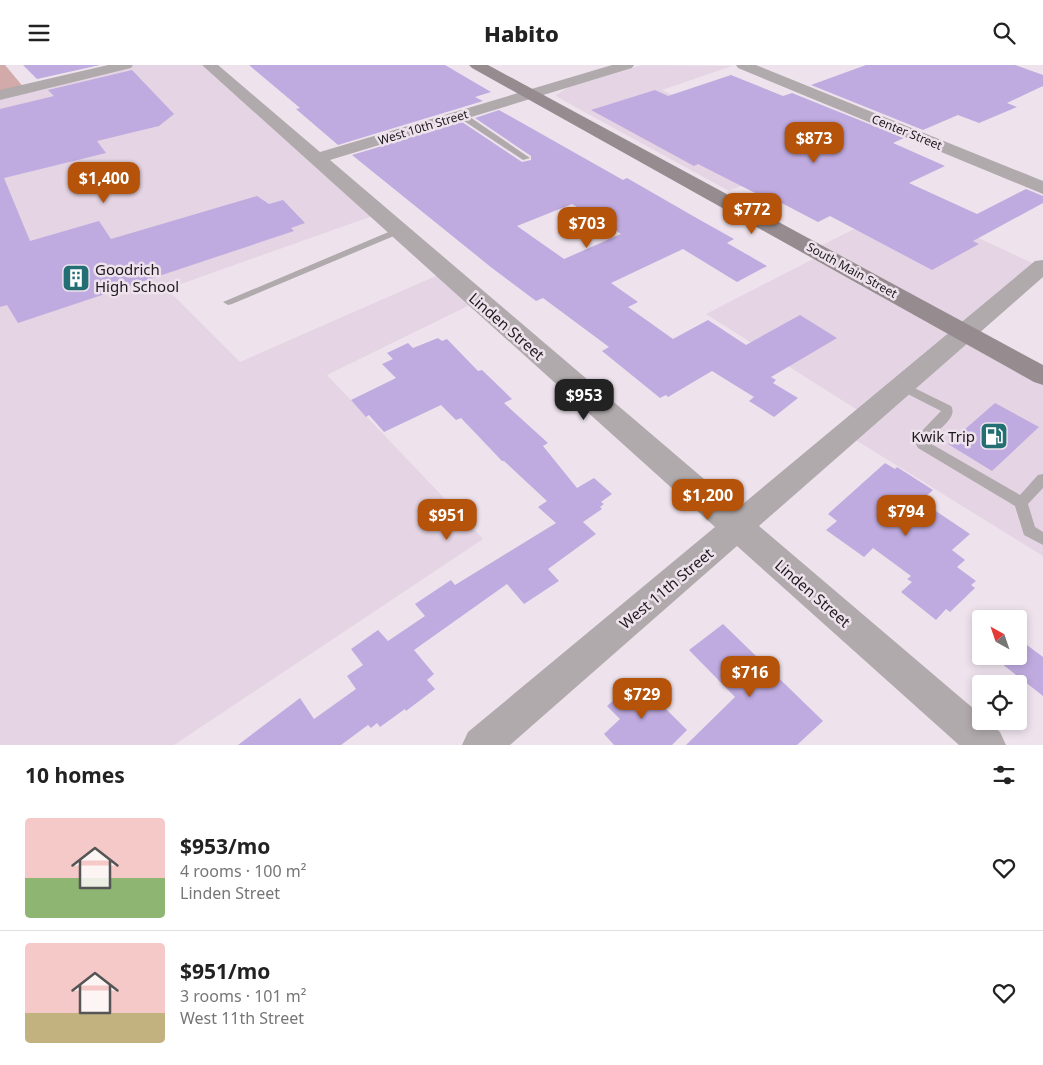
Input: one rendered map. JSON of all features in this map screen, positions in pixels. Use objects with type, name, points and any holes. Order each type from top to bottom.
[{"type":"main road","name":"South Main Street","points":[[477,65],[1043,376]]},
{"type":"street","points":[[0,95],[126,65]]},
{"type":"street","name":"Linden Street","points":[[209,65],[987,745]]},
{"type":"street","name":"West 10th Street","points":[[315,159],[627,65]]},
{"type":"street","name":"Center Street","points":[[742,65],[1043,188]]},
{"type":"street","name":"West 11th Street","points":[[481,745],[1043,266]]},
{"type":"lane","points":[[461,115],[526,158]]},
{"type":"lane","points":[[228,302],[398,231]]},
{"type":"lane","points":[[902,386],[947,409],[948,413],[921,440],[923,445],[1021,503],[1029,531],[1043,539]]},
{"type":"lane","points":[[1021,503],[1043,479]]},
{"type":"shaded area","points":[[0,65],[5,65],[25,89],[0,95]]},
{"type":"shaded area","points":[[126,65],[209,65],[378,214],[167,289],[240,362],[445,272],[478,301],[327,375],[483,539],[174,745],[0,745],[0,95]]},
{"type":"shaded area","points":[[642,65],[732,66],[662,90],[807,158],[729,191],[556,95],[569,87]]},
{"type":"shaded area","points":[[905,204],[1041,267],[965,332],[1043,376],[1043,556],[846,434],[867,416],[706,314],[823,254],[814,249]]},
{"type":"building","points":[[23,65],[100,65],[37,79]]},
{"type":"building","points":[[249,65],[445,65],[491,92],[475,97],[483,101],[338,145],[296,109],[300,108]]},
{"type":"building","points":[[866,65],[1015,65],[1043,75],[1043,86],[1007,103],[1017,107],[979,123],[958,115],[923,130],[811,85]]},
{"type":"building","points":[[132,70],[174,114],[159,126],[97,141],[106,153],[4,178],[30,241],[99,221],[111,239],[257,196],[269,204],[283,200],[305,223],[291,228],[294,231],[18,323],[7,305],[0,307],[0,109],[54,96],[48,90]]},
{"type":"building","points":[[731,75],[783,96],[792,93],[904,138],[893,143],[945,166],[909,183],[977,214],[1026,189],[1043,196],[1043,203],[973,241],[979,244],[932,270],[830,216],[818,222],[772,198],[769,200],[698,164],[694,166],[591,110],[655,90],[668,96]]},
{"type":"building","points":[[499,110],[623,180],[627,178],[734,239],[727,243],[767,266],[737,282],[683,249],[611,283],[638,302],[628,307],[673,339],[708,320],[746,345],[800,315],[837,338],[771,377],[776,380],[773,383],[798,398],[774,417],[749,401],[754,397],[712,371],[668,397],[666,395],[660,398],[602,351],[609,347],[543,298],[536,301],[352,155],[462,122],[522,162],[531,160],[531,156],[475,118]],"holes":[[[572,204],[621,234],[564,259],[517,226]]]},
{"type":"building","points":[[438,338],[442,341],[447,339],[478,371],[482,370],[512,399],[504,403],[548,443],[543,446],[577,488],[594,478],[612,494],[601,502],[604,504],[600,507],[602,509],[583,522],[596,534],[548,569],[559,581],[524,604],[507,584],[414,650],[434,674],[427,680],[435,689],[406,711],[405,709],[380,727],[377,723],[371,728],[368,725],[341,745],[238,745],[300,698],[314,719],[356,689],[347,676],[363,665],[351,649],[378,630],[388,641],[425,616],[415,604],[451,580],[455,585],[556,523],[538,507],[547,501],[502,461],[461,418],[456,420],[441,405],[384,432],[369,415],[366,417],[351,400],[396,378],[382,364],[393,359],[387,353],[408,343],[413,348]]},
{"type":"building","name":"Kwik Trip","points":[[995,403],[1039,427],[992,471],[948,444]]},
{"type":"building","points":[[885,463],[895,469],[897,467],[933,490],[921,501],[970,534],[952,550],[965,560],[957,567],[976,581],[971,585],[975,588],[950,612],[946,609],[936,620],[901,592],[912,582],[907,579],[911,576],[873,548],[864,557],[826,530],[837,521],[828,514]]},
{"type":"building","points":[[723,624],[823,721],[797,745],[686,745],[735,697],[689,650]]},
{"type":"building","points":[[1028,646],[1043,657],[1043,696],[1027,683],[1027,675],[1016,675],[1003,665],[1028,665]]},
{"type":"building","points":[[637,680],[687,730],[672,745],[614,745],[604,734],[620,719],[607,706]]},
{"type":"place","name":"Goodrich High School","points":[[76,278]]},
{"type":"place","name":"Kwik Trip","points":[[994,436]]}]
